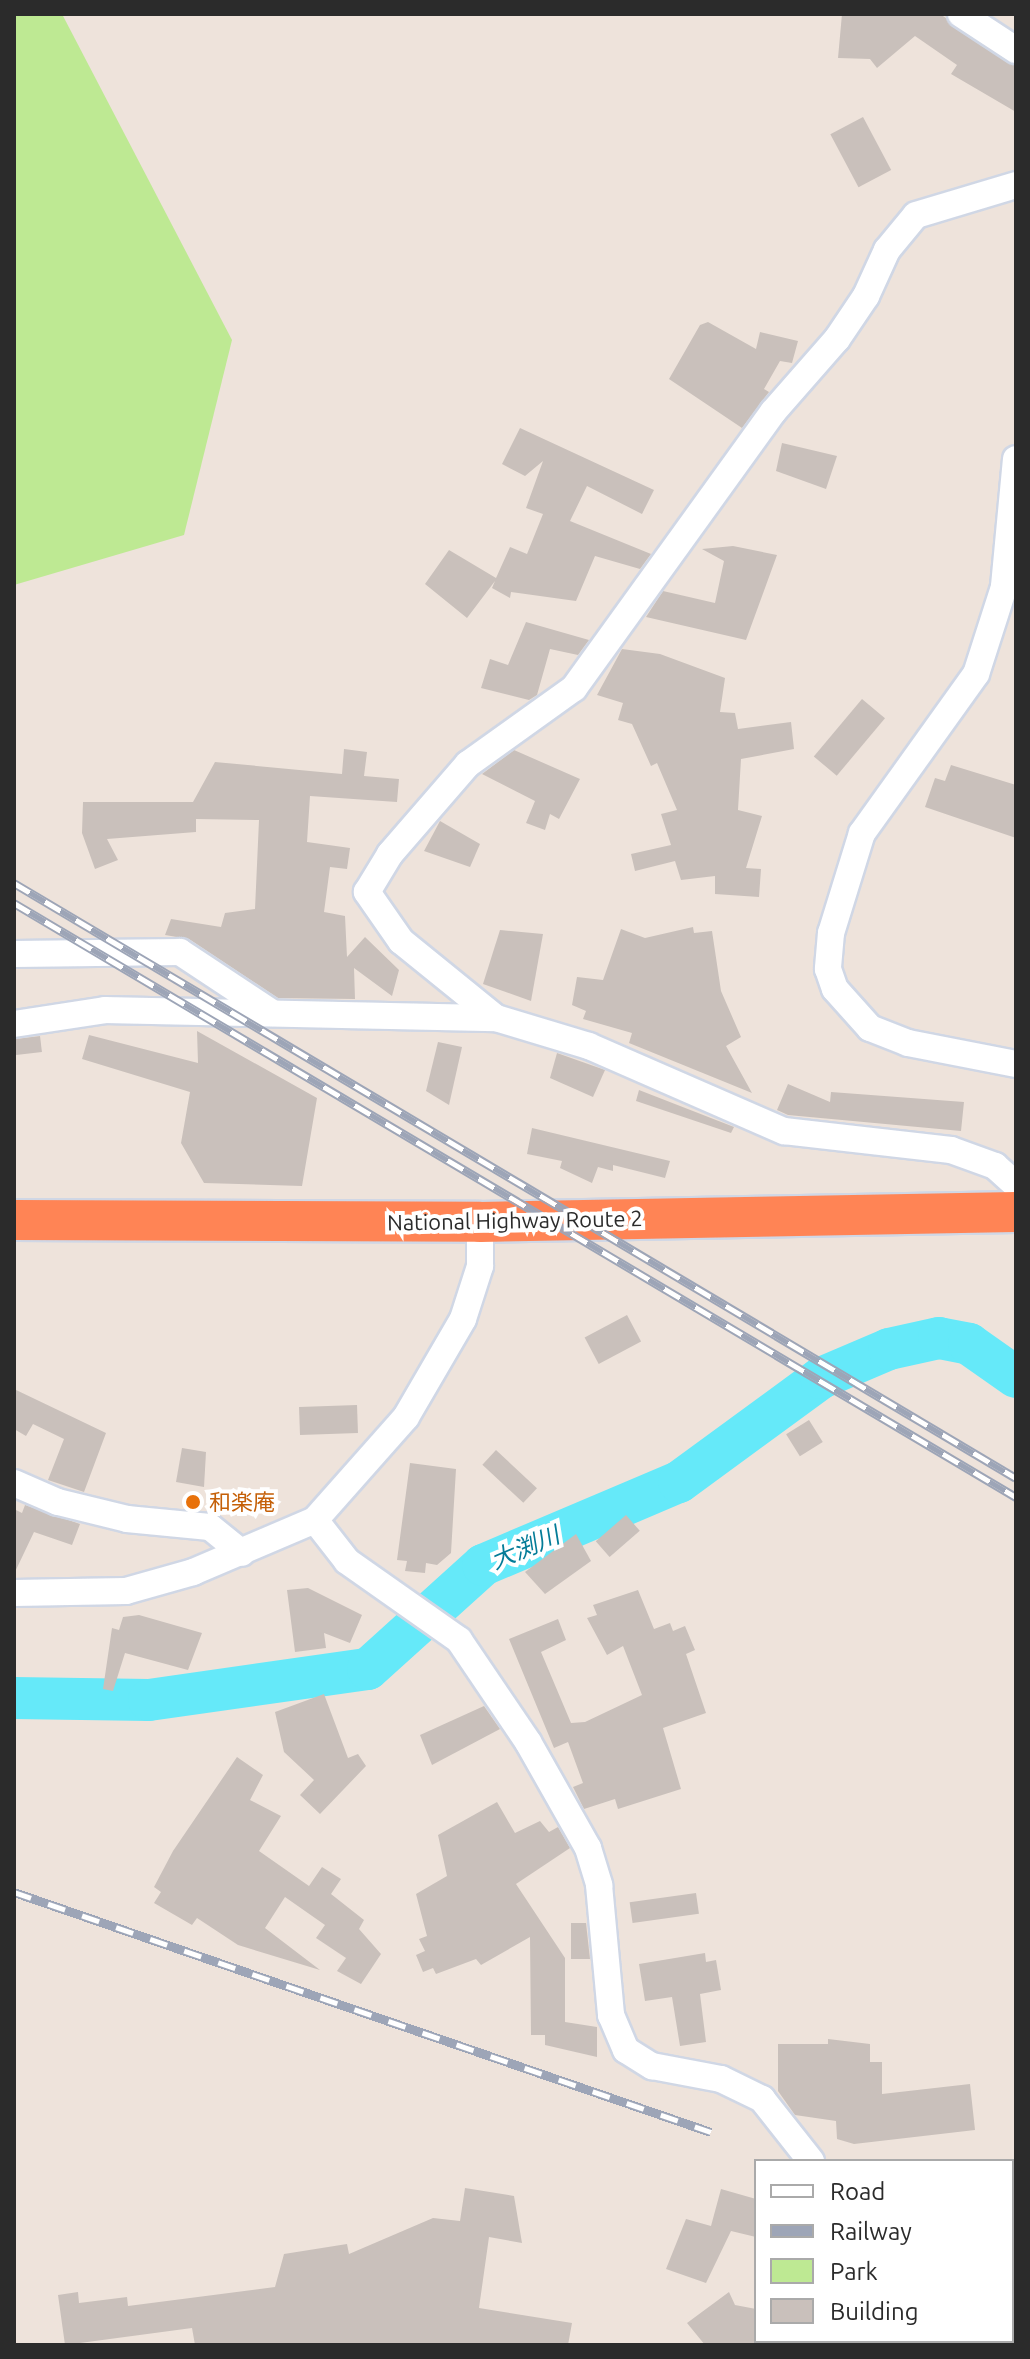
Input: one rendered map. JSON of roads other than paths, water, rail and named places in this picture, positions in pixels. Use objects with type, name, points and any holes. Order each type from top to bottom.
[{"type":"highway","name":"National Highway Route 2","points":[[14,1220],[480,1222],[1016,1212]]},
{"type":"street","points":[[961,14],[1016,50]]},
{"type":"street","points":[[496,1018],[401,941],[367,892],[390,854],[468,764],[574,688],[773,412],[837,339],[866,296],[887,250],[916,215],[1016,185]]},
{"type":"street","points":[[1016,459],[1004,587],[976,674],[862,833],[831,933],[828,969],[835,989],[870,1028],[908,1043],[1016,1064]]},
{"type":"street","points":[[14,954],[180,952],[273,1013]]},
{"type":"street","points":[[14,1024],[105,1010],[496,1018],[589,1046],[784,1131],[951,1150],[995,1166],[1016,1185]]},
{"type":"street","points":[[14,1593],[126,1591],[242,1553],[315,1520],[406,1417],[463,1319],[480,1266],[480,1222]]},
{"type":"street","points":[[14,1483],[58,1502],[127,1519],[210,1527],[242,1553]]},
{"type":"street","points":[[315,1520],[347,1561],[442,1625],[459,1640],[528,1742],[588,1848],[599,1885],[611,2015],[626,2050],[652,2066],[721,2079],[762,2099],[809,2159]]},
{"type":"waterway","name":"大渕川","points":[[14,1698],[149,1700],[368,1669],[483,1565],[679,1482],[821,1378],[889,1349],[939,1338],[969,1344],[1016,1377]]},
{"type":"railway","points":[[14,883],[1016,1478]]},
{"type":"railway","points":[[14,903],[1016,1497]]},
{"type":"railway","points":[[14,1892],[711,2132]]},
{"type":"place","name":"和楽庵","points":[[193,1502]]}]
